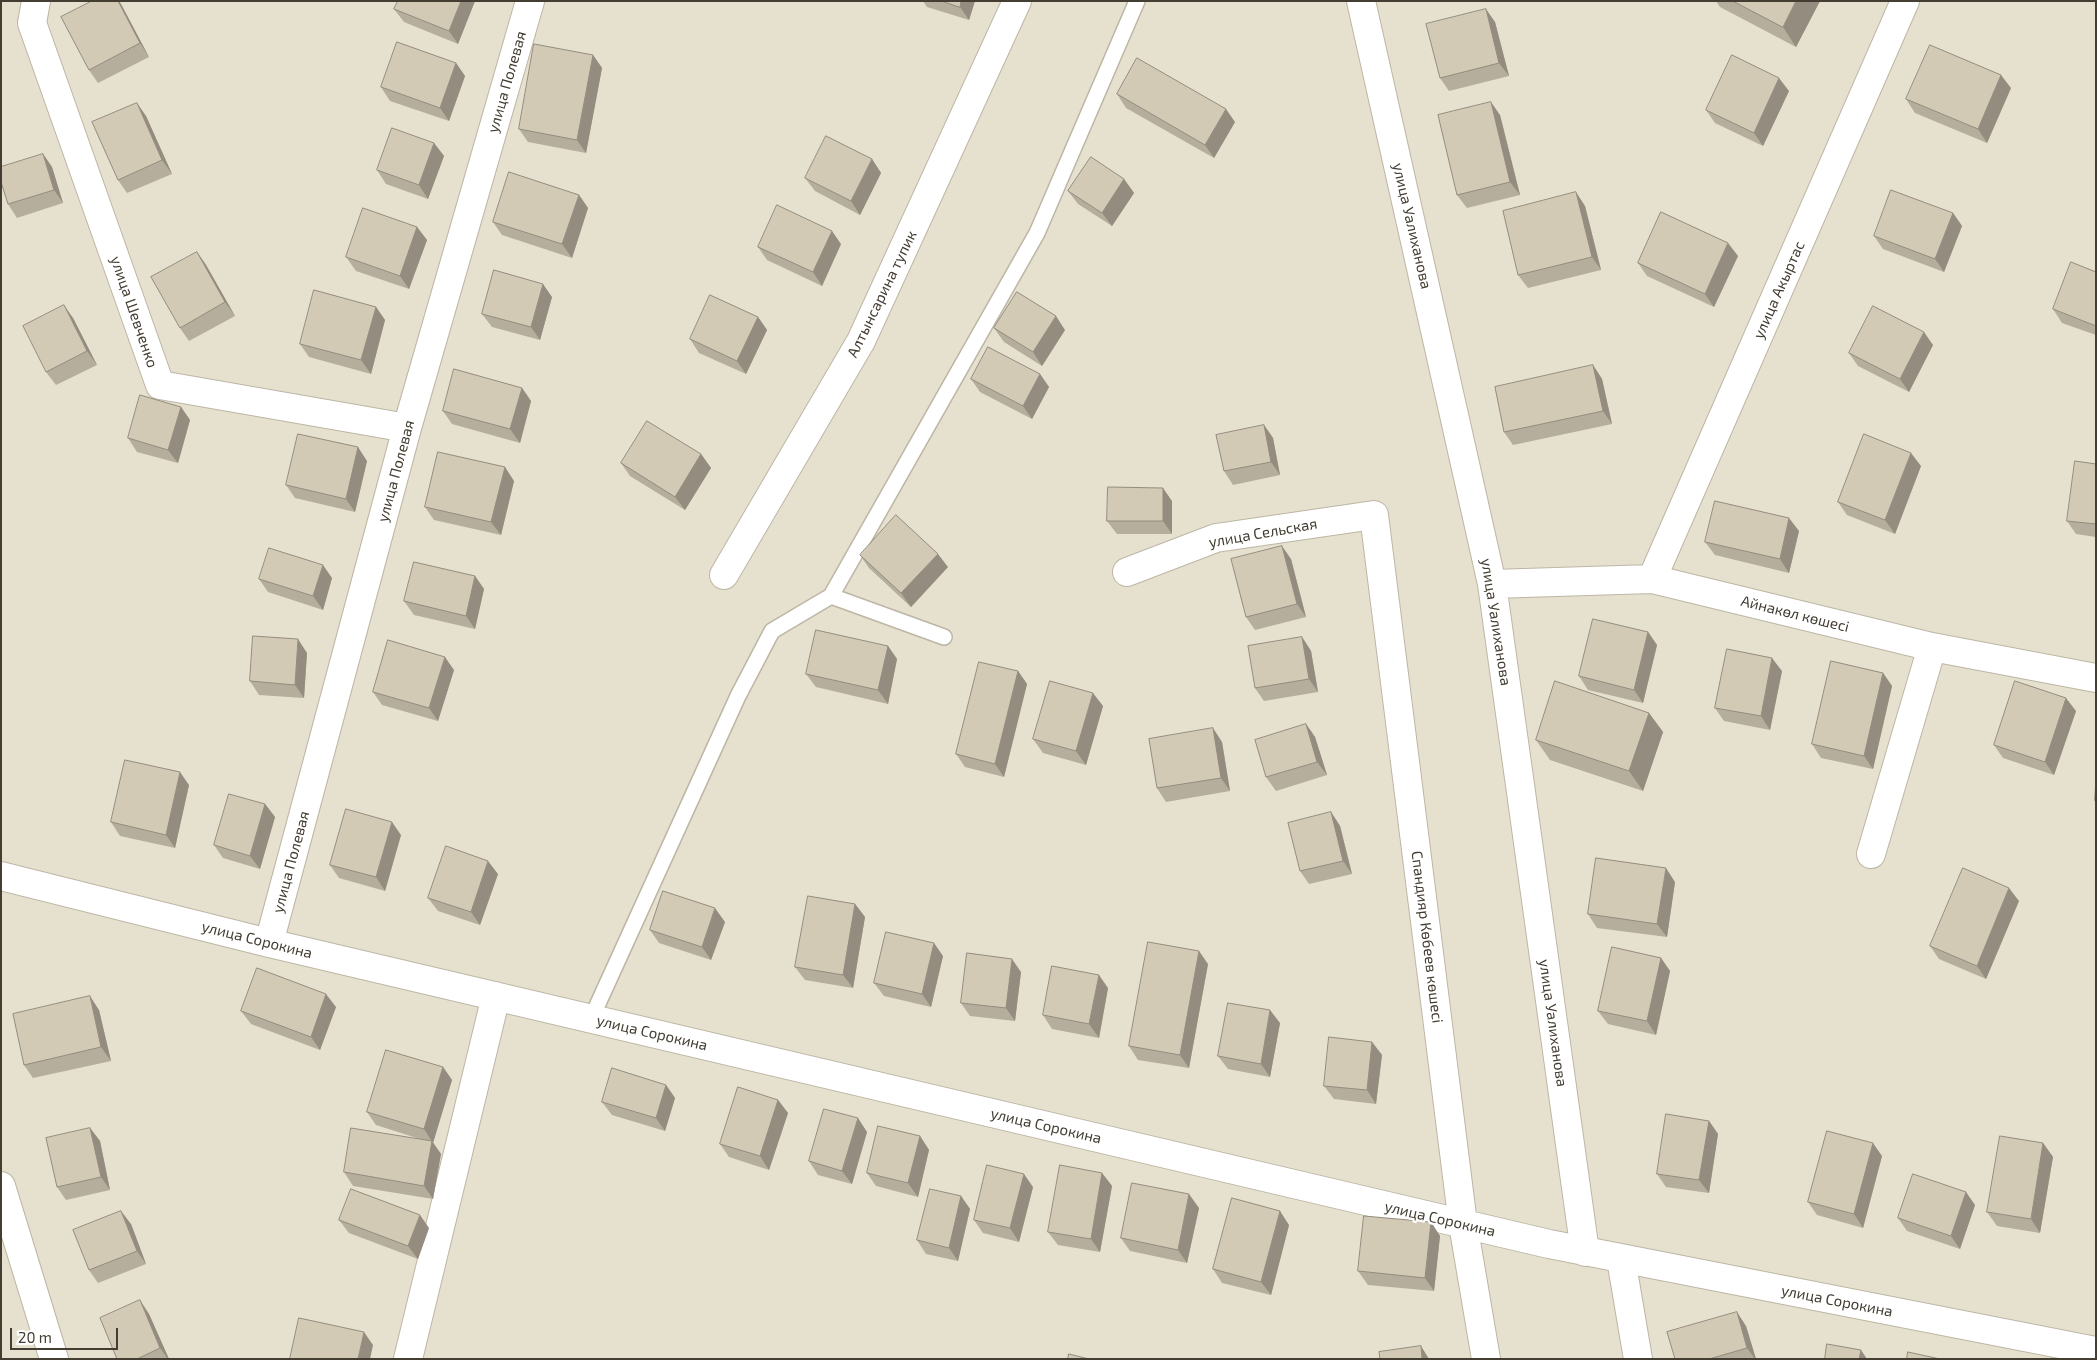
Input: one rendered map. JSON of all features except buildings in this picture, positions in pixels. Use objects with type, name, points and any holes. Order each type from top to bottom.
[{"type":"street","name":"улица Шевченко","points":[[36,1],[32,23],[160,385],[407,428]]},
{"type":"street","name":"улица Полевая","points":[[269,943],[407,428],[530,1]]},
{"type":"street","name":"Алтынсарина тупик","points":[[724,575],[861,341],[1017,1]]},
{"type":"street","name":"улица Уалиханова","points":[[1361,1],[1492,584],[1585,1252]]},
{"type":"street","name":"улица Акыртас","points":[[1652,579],[1905,1]]},
{"type":"street","name":"улица Сельская","points":[[1127,572],[1216,538],[1374,515]]},
{"type":"street","name":"Спандияр Көбеев көшесі","points":[[1374,515],[1463,1224],[1486,1359]]},
{"type":"street","name":"Айнакөл көшесі","points":[[1492,584],[1652,579],[1932,647],[2096,678]]},
{"type":"street","points":[[1871,854],[1932,647]]},
{"type":"street","name":"улица Сорокина","points":[[1,876],[269,943],[1585,1252],[2079,1352]]},
{"type":"street","points":[[408,1359],[496,996]]},
{"type":"street","points":[[1,1186],[54,1359]]},
{"type":"street","points":[[1621,1258],[1638,1359]]},
{"type":"lane","points":[[591,1019],[738,696],[772,630],[831,596],[1036,233],[1137,1]]},
{"type":"lane","points":[[831,596],[944,637]]},
{"type":"shaded area","points":[[1,1],[2096,1],[2096,1359],[1,1359]]}]
